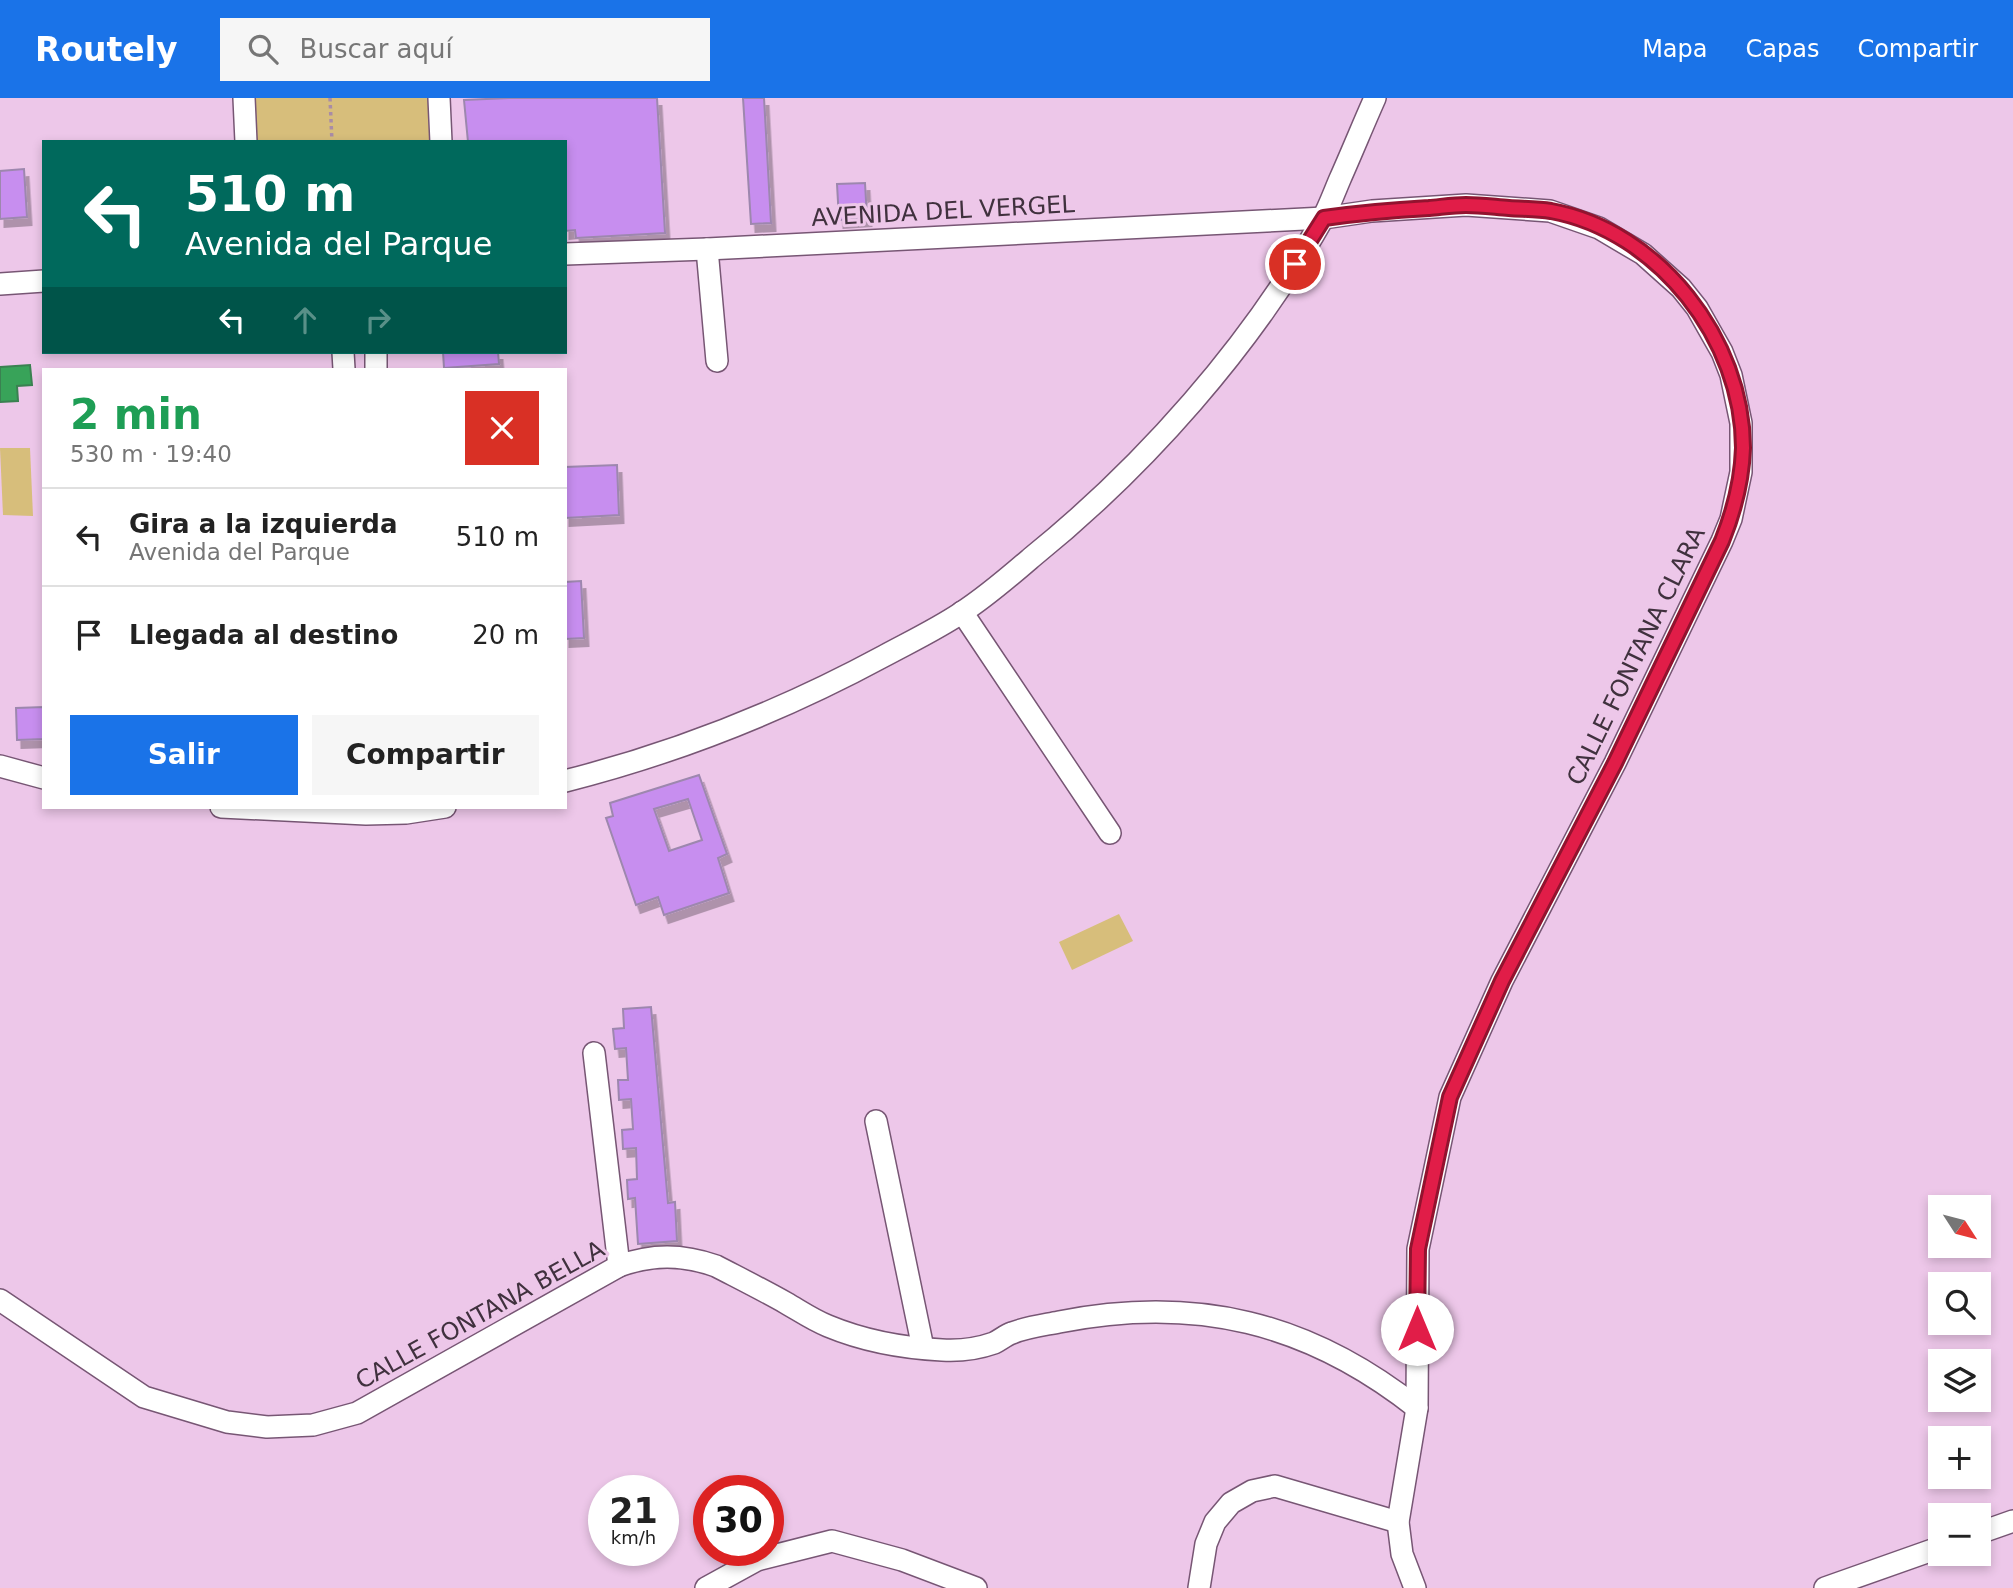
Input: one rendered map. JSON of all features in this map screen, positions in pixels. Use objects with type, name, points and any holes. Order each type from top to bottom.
[{"type":"street","points":[[244,98],[246,140]]},
{"type":"street","points":[[439,98],[441,140]]},
{"type":"street","points":[[567,779],[638,760],[750,719],[859,670],[962,612],[1006,579],[1077,519],[1163,433],[1233,351],[1265,308],[1324,218],[1375,98]]},
{"type":"street","name":"CALLE FONTANA CLARA","points":[[1324,218],[1372,211],[1466,205],[1550,211],[1575,218],[1622,239],[1672,279],[1711,329],[1727,364],[1737,399],[1743,447],[1741,472],[1731,519],[1722,541],[1621,751],[1502,981],[1450,1097],[1418,1249],[1417,1408]]},
{"type":"street","name":"AVENIDA DEL VERGEL","points":[[567,254],[1324,218]]},
{"type":"street","points":[[707,249],[717,361]]},
{"type":"street","points":[[0,284],[42,281]]},
{"type":"street","points":[[962,612],[1110,834]]},
{"type":"street","points":[[0,766],[42,777]]},
{"type":"street","points":[[294,809],[406,810]]},
{"type":"street","points":[[594,1053],[619,1266]]},
{"type":"street","points":[[876,1121],[923,1348]]},
{"type":"street","name":"CALLE FONTANA BELLA","points":[[0,1300],[144,1397],[227,1422],[267,1427],[290,1427],[335,1420],[357,1413],[619,1266],[643,1258],[668,1256],[700,1260],[730,1273],[825,1325],[869,1340],[923,1348],[972,1349],[1031,1327],[1092,1315],[1152,1311],[1213,1315],[1275,1329],[1325,1349],[1364,1370],[1417,1408]]},
{"type":"street","points":[[1415,1588],[1402,1554],[1398,1522],[1417,1408]]},
{"type":"street","points":[[1199,1588],[1206,1544],[1215,1521],[1231,1503],[1252,1491],[1275,1486],[1398,1522]]},
{"type":"street","points":[[1991,1529],[2013,1521]]},
{"type":"street","points":[[706,1588],[757,1560],[832,1541],[902,1560],[975,1588]]},
{"type":"street","points":[[1825,1588],[1928,1552]]},
{"type":"path","points":[[330,98],[332,140]]},
{"type":"shaded area","points":[[247,98],[437,98],[439,140],[249,140]]},
{"type":"shaded area","points":[[30,365],[32,385],[17,386],[18,401],[0,402],[0,367]]},
{"type":"shaded area","points":[[0,448],[30,448],[33,516],[3,515]]},
{"type":"shaded area","points":[[1119,914],[1133,941],[1072,970],[1059,942]]},
{"type":"building","points":[[657,98],[665,233],[576,238],[575,230],[567,231],[567,140],[468,140],[464,100]]},
{"type":"building","points":[[743,98],[764,98],[771,223],[751,224]]},
{"type":"building","points":[[24,169],[27,217],[0,219],[0,171]]},
{"type":"building","points":[[865,183],[867,218],[839,220],[837,184]]},
{"type":"building","points":[[443,354],[498,354],[499,364],[444,368]]},
{"type":"building","points":[[617,465],[619,515],[567,518],[567,467]]},
{"type":"building","points":[[581,581],[584,638],[567,639],[567,582]]},
{"type":"building","points":[[42,707],[42,739],[17,740],[16,708]]},
{"type":"building","points":[[699,775],[727,854],[718,858],[729,893],[664,915],[658,897],[636,905],[606,818],[613,816],[610,803]],"holes":[[[688,799],[702,840],[669,851],[654,809]]]},
{"type":"building","points":[[651,1007],[668,1203],[675,1202],[677,1241],[638,1244],[635,1198],[628,1199],[627,1180],[637,1179],[636,1148],[623,1149],[622,1130],[633,1129],[631,1099],[619,1100],[618,1080],[628,1080],[626,1048],[615,1049],[613,1029],[624,1028],[623,1009]]},
{"type":"route","points":[[1295,264],[1324,218],[1372,211],[1466,205],[1550,211],[1575,218],[1622,239],[1681,288],[1711,329],[1722,352],[1731,375],[1741,423],[1741,472],[1731,519],[1722,541],[1615,763],[1502,981],[1450,1097],[1418,1249],[1417,1329]]}]
